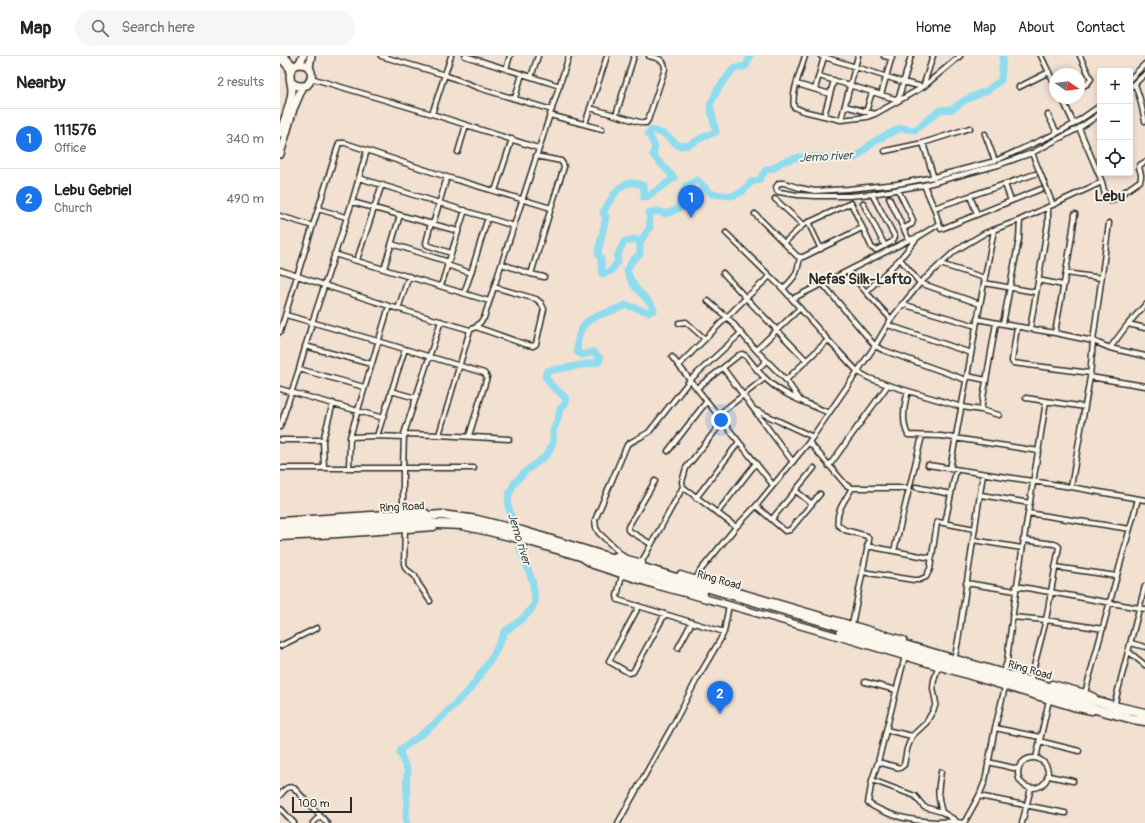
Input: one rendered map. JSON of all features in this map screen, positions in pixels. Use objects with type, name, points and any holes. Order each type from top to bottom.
[{"type":"highway","name":"Ring Road","points":[[280,525],[442,515],[477,520],[522,531],[583,554]]},
{"type":"highway","name":"Ring Road","points":[[280,531],[415,523],[444,524],[476,528],[583,554],[1109,707],[1145,713]]},
{"type":"highway","name":"Ring Road","points":[[1109,707],[1133,719],[1145,721]]},
{"type":"main road","points":[[295,67],[303,64],[309,68],[312,73],[310,82],[299,87],[292,82],[289,76],[295,67],[303,56]]},
{"type":"main road","points":[[309,68],[311,56]]},
{"type":"main road","points":[[280,133],[290,102],[292,82]]},
{"type":"main road","points":[[280,154],[303,86]]},
{"type":"street","points":[[284,56],[295,67]]},
{"type":"street","points":[[382,56],[393,58],[479,88],[552,110]]},
{"type":"street","points":[[432,114],[451,56]]},
{"type":"street","points":[[465,56],[481,58],[506,69],[560,86]]},
{"type":"street","points":[[506,69],[510,56]]},
{"type":"street","points":[[531,77],[538,56]]},
{"type":"street","points":[[280,270],[398,309],[470,330],[476,327],[484,318],[569,56]]},
{"type":"street","points":[[585,124],[607,56]]},
{"type":"street","points":[[616,115],[634,56]]},
{"type":"street","points":[[649,56],[663,61]]},
{"type":"street","points":[[590,108],[646,123],[665,69],[665,64],[663,61],[664,56]]},
{"type":"street","points":[[805,56],[793,98],[794,107],[803,111],[841,120],[859,119],[876,114],[923,87],[960,56]]},
{"type":"street","points":[[839,62],[840,56]]},
{"type":"street","points":[[841,120],[858,56]]},
{"type":"street","points":[[882,95],[892,57],[884,56]]},
{"type":"street","points":[[899,100],[898,97],[911,56]]},
{"type":"street","points":[[923,87],[933,56]]},
{"type":"street","points":[[1019,87],[1049,72],[1040,56]]},
{"type":"street","points":[[1080,56],[1091,79],[1090,82],[1085,85]]},
{"type":"street","points":[[816,90],[823,57],[923,87]]},
{"type":"street","points":[[280,58],[295,67]]},
{"type":"street","points":[[1133,76],[1145,64]]},
{"type":"street","points":[[514,98],[522,74]]},
{"type":"street","points":[[1145,74],[1135,84],[1145,121]]},
{"type":"street","points":[[819,76],[899,100]]},
{"type":"street","points":[[312,78],[538,148]]},
{"type":"street","points":[[824,116],[834,80]]},
{"type":"street","points":[[797,84],[830,94]]},
{"type":"street","points":[[866,112],[872,92]]},
{"type":"street","points":[[1065,104],[1074,124]]},
{"type":"street","points":[[845,106],[876,114]]},
{"type":"street","points":[[1097,108],[1074,124],[1057,133],[995,160],[934,177],[898,184],[848,189],[815,190],[779,183],[776,187],[777,191],[779,192],[798,195],[849,196],[872,194],[924,185],[998,165],[1032,153],[1079,128],[1097,116]]},
{"type":"street","points":[[550,115],[602,129]]},
{"type":"street","points":[[1048,115],[1057,133]]},
{"type":"street","points":[[458,152],[466,125]]},
{"type":"street","points":[[885,151],[923,143],[970,128]]},
{"type":"street","points":[[1079,128],[1102,182],[1106,199],[1111,201],[1114,200],[1140,181],[1141,173],[1139,168],[1140,165],[1145,162]]},
{"type":"street","points":[[985,134],[995,160]]},
{"type":"street","points":[[496,191],[512,139]]},
{"type":"street","points":[[280,332],[339,143],[346,143],[447,177],[551,208]]},
{"type":"street","points":[[923,143],[936,182]]},
{"type":"street","points":[[280,427],[299,369],[312,322],[352,202],[367,150]]},
{"type":"street","points":[[1032,153],[1053,205]]},
{"type":"street","points":[[531,274],[563,172],[564,164],[561,161],[536,156]]},
{"type":"street","points":[[934,208],[1035,174]]},
{"type":"street","points":[[447,177],[426,243],[427,245],[451,253]]},
{"type":"street","points":[[359,178],[514,226]]},
{"type":"street","points":[[694,587],[700,571],[813,437],[858,372],[891,319],[920,283],[955,250],[985,233],[1048,208],[1102,182]]},
{"type":"street","points":[[357,260],[382,184]]},
{"type":"street","points":[[1005,184],[1011,201]]},
{"type":"street","points":[[924,185],[941,229],[1041,189]]},
{"type":"street","points":[[898,190],[913,220],[912,224],[904,228]]},
{"type":"street","points":[[784,243],[808,222],[851,203],[872,248],[876,250],[885,246],[892,242],[894,237],[872,194]]},
{"type":"street","points":[[970,196],[977,214]]},
{"type":"street","points":[[889,198],[909,240]]},
{"type":"street","points":[[775,199],[803,225]]},
{"type":"street","points":[[352,202],[458,231]]},
{"type":"street","points":[[863,203],[885,246]]},
{"type":"street","points":[[1030,328],[1048,223],[1048,208]]},
{"type":"street","points":[[318,209],[346,217]]},
{"type":"street","points":[[441,286],[465,210]]},
{"type":"street","points":[[755,214],[800,257]]},
{"type":"street","points":[[1055,332],[1075,214]]},
{"type":"street","points":[[384,269],[400,215]]},
{"type":"street","points":[[280,216],[313,226]]},
{"type":"street","points":[[464,294],[488,217]]},
{"type":"street","points":[[1003,324],[1019,239],[1020,220]]},
{"type":"street","points":[[808,222],[821,248]]},
{"type":"street","points":[[1071,487],[1090,375],[1093,341],[1109,223]]},
{"type":"street","points":[[792,299],[909,240],[918,237],[939,224]]},
{"type":"street","points":[[800,257],[803,257],[862,228]]},
{"type":"street","points":[[950,469],[994,230]]},
{"type":"street","points":[[726,233],[783,289],[858,372],[888,385],[962,407],[999,415]]},
{"type":"street","points":[[866,292],[900,259],[918,237]]},
{"type":"street","points":[[392,244],[471,273]]},
{"type":"street","points":[[334,254],[489,301]]},
{"type":"street","points":[[783,289],[796,276],[800,257]]},
{"type":"street","points":[[900,259],[920,283],[980,304]]},
{"type":"street","points":[[502,264],[544,277]]},
{"type":"street","points":[[940,264],[1010,288],[1035,292]]},
{"type":"street","points":[[848,271],[891,319]]},
{"type":"street","points":[[724,273],[806,360]]},
{"type":"street","points":[[1066,273],[1101,278]]},
{"type":"street","points":[[398,309],[409,276]]},
{"type":"street","points":[[679,365],[770,276]]},
{"type":"street","points":[[1038,280],[1063,285]]},
{"type":"street","points":[[822,283],[875,346],[967,378],[986,380]]},
{"type":"street","points":[[476,327],[524,344],[533,346],[536,344],[544,309],[541,303],[536,299],[494,287]]},
{"type":"street","points":[[708,301],[735,325],[766,361],[786,380],[800,400]]},
{"type":"street","points":[[902,304],[976,326]]},
{"type":"street","points":[[1110,348],[1145,305]]},
{"type":"street","points":[[349,468],[350,436],[389,306]]},
{"type":"street","points":[[756,350],[800,308]]},
{"type":"street","points":[[286,315],[484,373],[487,377],[470,436]]},
{"type":"street","points":[[977,319],[1055,332],[1093,341],[1110,348],[1145,356]]},
{"type":"street","points":[[403,513],[404,436],[441,321]]},
{"type":"street","points":[[680,323],[683,322],[689,324],[705,339]]},
{"type":"street","points":[[981,410],[996,323]]},
{"type":"street","points":[[1128,324],[1145,328]]},
{"type":"street","points":[[888,325],[971,353]]},
{"type":"street","points":[[1018,327],[1012,361],[1013,363],[1090,375],[1145,386]]},
{"type":"street","points":[[439,435],[470,330]]},
{"type":"street","points":[[626,558],[599,533],[596,528],[595,520],[627,445],[633,440],[642,437],[649,432],[690,380],[741,333]]},
{"type":"street","points":[[786,380],[828,340]]},
{"type":"street","points":[[305,346],[371,364]]},
{"type":"street","points":[[377,436],[405,349]]},
{"type":"street","points":[[697,388],[742,354],[746,356],[765,378],[787,393],[829,413]]},
{"type":"street","points":[[672,357],[773,485]]},
{"type":"street","points":[[757,370],[766,361]]},
{"type":"street","points":[[723,368],[793,462]]},
{"type":"street","points":[[299,369],[364,387]]},
{"type":"street","points":[[718,415],[765,378]]},
{"type":"street","points":[[829,466],[888,385]]},
{"type":"street","points":[[280,388],[383,418]]},
{"type":"street","points":[[391,391],[416,398]]},
{"type":"street","points":[[908,391],[904,411],[907,433],[910,435],[941,436],[1039,451]]},
{"type":"street","points":[[1026,398],[1085,407]]},
{"type":"street","points":[[668,451],[707,401]]},
{"type":"street","points":[[1004,670],[1007,662],[1023,540],[1034,482],[1046,402]]},
{"type":"street","points":[[324,468],[324,440],[333,403]]},
{"type":"street","points":[[754,409],[813,437]]},
{"type":"street","points":[[641,563],[683,487],[682,482],[686,468],[723,421]]},
{"type":"street","points":[[350,436],[439,435],[509,439]]},
{"type":"street","points":[[894,551],[922,436]]},
{"type":"street","points":[[280,440],[324,440]]},
{"type":"street","points":[[696,498],[739,442]]},
{"type":"street","points":[[809,442],[843,483],[852,488],[909,488]]},
{"type":"street","points":[[717,513],[756,463]]},
{"type":"street","points":[[928,466],[1071,487],[1145,500]]},
{"type":"street","points":[[280,468],[474,468]]},
{"type":"street","points":[[772,519],[814,468]]},
{"type":"street","points":[[945,523],[956,470]]},
{"type":"street","points":[[955,656],[983,474]]},
{"type":"street","points":[[651,544],[629,532],[628,527],[655,481]]},
{"type":"street","points":[[683,487],[736,527]]},
{"type":"street","points":[[916,487],[951,494]]},
{"type":"street","points":[[852,488],[838,512],[837,521],[840,527],[845,530],[868,537],[852,625]]},
{"type":"street","points":[[796,491],[812,504]]},
{"type":"street","points":[[756,506],[785,531],[788,531],[820,494]]},
{"type":"street","points":[[980,495],[1030,503]]},
{"type":"street","points":[[1085,693],[1138,499]]},
{"type":"street","points":[[280,521],[417,512],[442,515]]},
{"type":"street","points":[[1028,513],[1130,529]]},
{"type":"street","points":[[862,572],[919,580],[926,577],[929,573],[936,526],[938,522],[975,529]]},
{"type":"street","points":[[280,537],[433,527],[444,524]]},
{"type":"street","points":[[405,529],[404,564],[406,569],[415,576],[430,602]]},
{"type":"street","points":[[973,540],[1022,548]]},
{"type":"street","points":[[1023,540],[1057,545],[1058,547],[1046,620],[1031,678]]},
{"type":"street","points":[[867,546],[931,558]]},
{"type":"street","points":[[1109,707],[1083,710],[729,605],[694,587],[641,563],[626,558],[594,551],[583,554],[589,562],[622,575],[694,587],[852,625],[1085,693],[1109,707]]},
{"type":"street","points":[[1055,567],[1117,576]]},
{"type":"street","points":[[622,575],[617,598],[618,600],[724,632]]},
{"type":"street","points":[[966,583],[1051,592],[1145,609]]},
{"type":"street","points":[[1109,707],[1129,652],[1145,586]]},
{"type":"street","points":[[618,823],[720,640],[724,632],[729,605]]},
{"type":"street","points":[[639,606],[609,661],[630,673],[633,672],[665,614]]},
{"type":"street","points":[[1012,617],[1046,620],[1103,629]]},
{"type":"street","points":[[678,648],[692,622]]},
{"type":"street","points":[[280,646],[317,628]]},
{"type":"street","points":[[1131,643],[1145,647]]},
{"type":"street","points":[[1129,652],[1145,665]]},
{"type":"street","points":[[905,656],[872,780],[868,803],[876,808],[897,816],[917,820],[937,822],[956,821],[964,823],[979,796],[985,781],[995,728],[1005,687]]},
{"type":"street","points":[[878,762],[900,768],[903,767],[912,736],[926,724],[936,704],[933,688],[938,667]]},
{"type":"street","points":[[865,682],[896,690]]},
{"type":"street","points":[[1036,758],[1049,700]]},
{"type":"street","points":[[995,728],[1040,739],[1078,751]]},
{"type":"street","points":[[886,730],[912,736]]},
{"type":"street","points":[[1036,758],[1045,763],[1049,776],[1040,787],[1026,787],[1019,779],[1018,769],[1023,761],[1036,758]]},
{"type":"street","points":[[988,762],[1018,769]]},
{"type":"street","points":[[941,772],[938,798],[942,812]]},
{"type":"street","points":[[1049,776],[1073,781]]},
{"type":"street","points":[[872,780],[915,796],[924,807],[942,812],[956,821]]},
{"type":"street","points":[[280,795],[288,787],[294,788],[327,823]]},
{"type":"street","points":[[1022,823],[1031,788]]},
{"type":"street","points":[[979,796],[1065,813]]},
{"type":"street","points":[[280,808],[294,823]]},
{"type":"street","points":[[313,823],[320,816]]},
{"type":"waterway","points":[[640,242],[635,239],[624,242],[617,256],[618,261],[611,271],[602,274],[601,260],[598,252],[606,217],[603,213],[618,189],[623,185],[636,183],[644,186],[644,197],[647,197],[674,178],[653,155],[655,147],[648,133],[652,130],[664,134],[679,146],[689,145],[716,132],[710,105],[718,89],[733,69],[746,66],[750,56]]},
{"type":"waterway","name":"Jemo river","points":[[406,823],[406,780],[408,772],[400,753],[401,749],[440,719],[470,689],[493,656],[505,631],[523,618],[531,610],[535,602],[533,583],[520,548],[508,505],[509,494],[515,482],[527,470],[547,455],[553,442],[553,431],[560,409],[566,403],[565,397],[552,386],[545,376],[547,371],[599,362],[600,358],[593,352],[582,355],[577,352],[578,339],[581,330],[585,323],[591,319],[626,305],[648,312],[654,310],[650,303],[633,284],[627,270],[632,261],[640,254],[640,242],[650,227],[649,213],[658,211],[666,214],[678,209],[686,186],[697,180],[712,194],[732,196],[742,192],[751,182],[759,180],[766,170],[774,168],[782,162],[799,157],[822,157],[835,159],[855,158],[876,140],[901,128],[915,130],[940,110],[953,109],[963,101],[988,90],[1001,80],[1003,56]]},
{"type":"place","name":"111576","points":[[691,218]]},
{"type":"place","name":"Lebu Gebriel","points":[[720,714]]},
{"type":"district","name":"Lebu","points":[[1110,196]]},
{"type":"district","name":"Nefas Silk-Lafto","points":[[860,279]]}]
